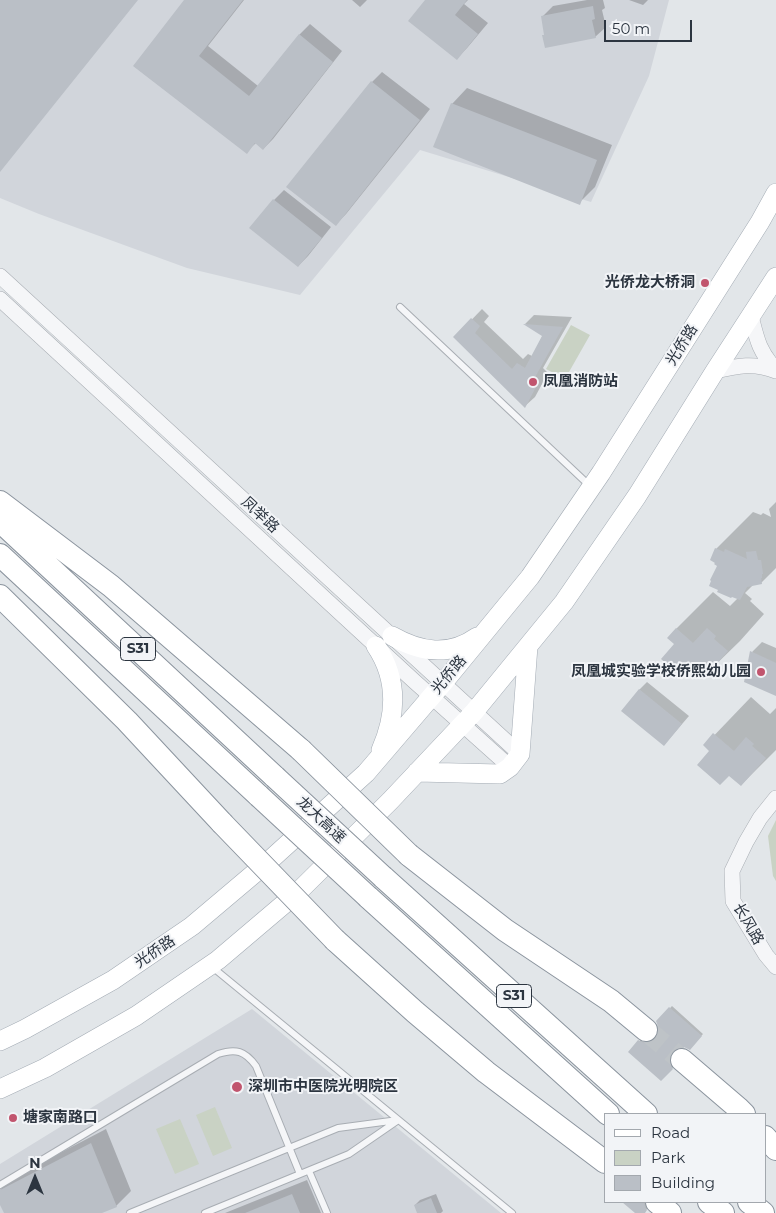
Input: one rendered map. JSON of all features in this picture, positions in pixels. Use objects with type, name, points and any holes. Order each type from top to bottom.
[{"type":"highway","points":[[0,502],[111,586],[301,750],[409,856],[505,930],[611,1001],[646,1030]]},
{"type":"highway","name":"龙大高速","points":[[0,521],[383,877],[645,1113]]},
{"type":"highway","name":"龙大高速","points":[[0,555],[368,897],[607,1113]]},
{"type":"highway","points":[[0,596],[126,721],[222,824],[335,940],[486,1072],[604,1161]]},
{"type":"highway","points":[[682,1060],[743,1113]]},
{"type":"highway","points":[[766,1138],[776,1149]]},
{"type":"highway","points":[[657,1203],[670,1213]]},
{"type":"highway","points":[[710,1203],[723,1213]]},
{"type":"highway","points":[[750,1203],[763,1213]]},
{"type":"main road","name":"光侨路","points":[[0,1041],[26,1029],[113,980],[192,926],[269,861],[372,765],[437,690],[530,577],[591,487],[760,222],[776,193]]},
{"type":"main road","points":[[0,1089],[45,1068],[136,1016],[210,966],[297,893],[390,801],[468,718],[564,602],[637,496],[776,277]]},
{"type":"main road","points":[[372,765],[384,743],[391,714],[391,677],[385,661],[384,641],[441,651],[462,645],[486,630]]},
{"type":"main road","points":[[417,772],[500,774],[515,761],[528,646]]},
{"type":"street","name":"凤举路","points":[[0,276],[384,641],[515,761]]},
{"type":"street","name":"凤举路","points":[[0,298],[384,641]]},
{"type":"street","points":[[751,316],[758,344],[763,354],[776,370]]},
{"type":"street","points":[[715,371],[757,365],[776,370]]},
{"type":"street","name":"长风路","points":[[776,798],[760,818],[732,871],[733,901],[766,955],[776,967]]},
{"type":"lane","points":[[400,307],[591,487]]},
{"type":"lane","points":[[210,966],[512,1213]]},
{"type":"lane","points":[[0,1185],[218,1054],[229,1051],[240,1052],[249,1057],[256,1066],[300,1174]]},
{"type":"lane","points":[[130,1213],[338,1128],[398,1120]]},
{"type":"lane","points":[[205,1213],[349,1154],[398,1120]]},
{"type":"lane","points":[[309,1171],[327,1213]]},
{"type":"shaded area","points":[[0,0],[669,0],[649,76],[591,202],[420,150],[300,295],[187,268],[0,198]]},
{"type":"shaded area","name":"深圳市中医院光明院区","points":[[252,1009],[501,1213],[0,1213],[0,1164]]},
{"type":"green space","points":[[571,325],[590,335],[565,379],[546,369]]},
{"type":"green space","points":[[776,820],[776,881],[773,876],[768,836]]},
{"type":"green space","points":[[215,1107],[232,1148],[213,1156],[196,1115]]},
{"type":"green space","points":[[180,1119],[199,1164],[175,1174],[156,1129]]},
{"type":"building","points":[[0,0],[138,0],[0,172]]},
{"type":"building","points":[[184,0],[243,0],[199,56],[249,96],[299,34],[333,62],[263,150],[255,143],[247,154],[133,66]]},
{"type":"building","points":[[425,0],[467,0],[455,15],[478,34],[457,60],[408,21]]},
{"type":"building","points":[[593,6],[595,19],[592,20],[596,38],[545,48],[541,16]]},
{"type":"building","points":[[371,81],[420,120],[336,226],[286,187]]},
{"type":"building","points":[[451,103],[597,160],[580,205],[433,147]]},
{"type":"building","points":[[273,199],[322,238],[298,267],[249,228]]},
{"type":"building","points":[[471,318],[480,326],[475,333],[512,369],[517,363],[525,368],[542,336],[523,324],[563,327],[534,379],[538,383],[525,408],[453,337]]},
{"type":"building","points":[[715,548],[724,552],[725,549],[747,559],[746,552],[756,551],[758,560],[761,560],[762,584],[747,587],[740,600],[717,592],[718,590],[709,586],[717,566],[710,560]]},
{"type":"building","points":[[676,628],[693,643],[707,628],[716,636],[714,639],[728,651],[703,679],[691,668],[682,678],[661,659],[674,644],[667,638]]},
{"type":"building","name":"凤凰城实验学校侨熙幼儿园","points":[[750,651],[776,663],[776,696],[744,682]]},
{"type":"building","points":[[639,689],[682,724],[664,746],[621,711]]},
{"type":"building","points":[[713,733],[734,751],[746,737],[754,744],[752,746],[766,758],[741,786],[729,776],[720,785],[697,765],[709,751],[703,745]]},
{"type":"building","points":[[669,1007],[702,1036],[690,1050],[684,1047],[672,1051],[669,1058],[673,1069],[661,1081],[628,1052],[638,1040],[644,1043],[656,1039],[659,1032],[656,1021]]},
{"type":"building","points":[[91,1143],[117,1207],[102,1213],[4,1213],[0,1205],[0,1190]]},
{"type":"building","points":[[292,1194],[300,1213],[245,1213]]},
{"type":"building","points":[[431,1198],[437,1213],[417,1213],[414,1205]]},
{"type":"building","points":[[623,1203],[644,1203],[647,1210],[645,1213],[635,1213]]},
{"type":"tunnel","points":[[646,1030],[682,1060]]},
{"type":"place","name":"光侨龙大桥洞","points":[[705,283]]},
{"type":"place","name":"凤凰消防站","points":[[533,382]]},
{"type":"place","name":"凤凰城实验学校侨熙幼儿园","points":[[761,672]]},
{"type":"place","name":"深圳市中医院光明院区","points":[[237,1087]]},
{"type":"place","name":"塘家南路口","points":[[13,1118]]}]
